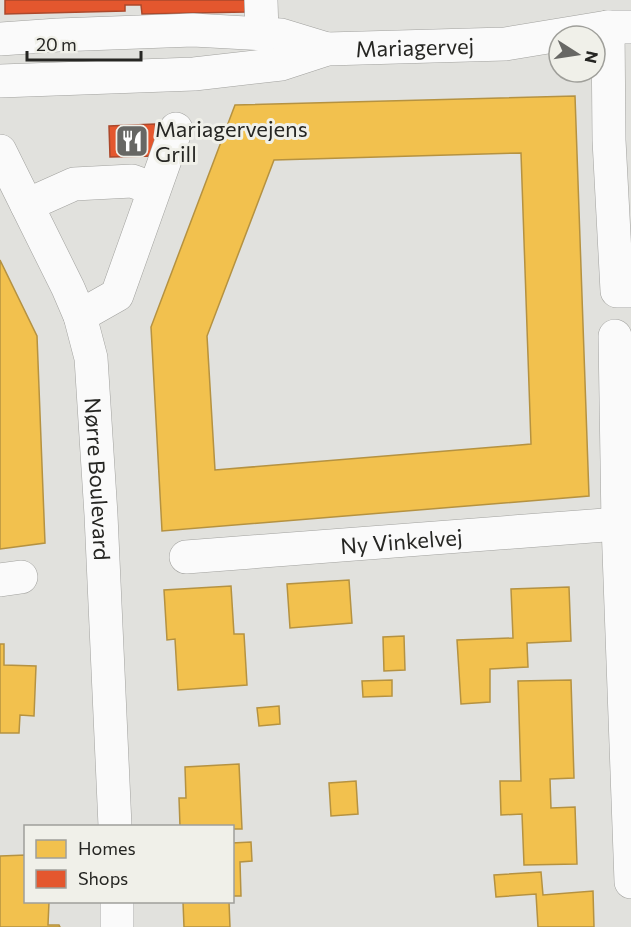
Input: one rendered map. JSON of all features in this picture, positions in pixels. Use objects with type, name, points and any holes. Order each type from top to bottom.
[{"type":"street","points":[[261,0],[262,34]]},
{"type":"street","name":"Mariagervej","points":[[0,39],[193,30],[281,35],[327,49]]},
{"type":"street","name":"Mariagervej","points":[[505,44],[547,50]]},
{"type":"street","name":"Mariagervej","points":[[0,81],[194,74],[281,64],[327,49],[505,44],[615,46],[624,291]]},
{"type":"street","points":[[80,316],[117,295],[176,129]]},
{"type":"street","name":"Nørre Boulevard","points":[[0,151],[68,288],[80,316],[92,358],[115,825]]},
{"type":"street","points":[[27,205],[74,184],[132,181],[154,189]]},
{"type":"street","points":[[615,336],[618,524],[631,882]]},
{"type":"street","name":"Ny Vinkelvej","points":[[186,557],[618,524]]},
{"type":"street","points":[[117,903],[117,927]]},
{"type":"building: Homes","points":[[575,96],[589,496],[162,531],[151,327],[235,105]],"holes":[[[521,153],[531,444],[215,470],[207,336],[274,160]]]},
{"type":"building: Homes","points":[[0,260],[37,336],[45,543],[0,549]]},
{"type":"building: Homes","points":[[349,580],[352,623],[290,628],[287,584]]},
{"type":"building: Homes","points":[[231,586],[234,634],[244,634],[247,685],[178,690],[175,639],[167,640],[164,590]]},
{"type":"building: Homes","points":[[569,587],[571,641],[527,643],[528,667],[490,669],[490,702],[461,704],[457,640],[513,638],[511,589]]},
{"type":"building: Homes","points":[[404,636],[405,670],[384,671],[383,637]]},
{"type":"building: Homes","points":[[0,644],[4,644],[4,665],[36,666],[34,716],[20,715],[19,733],[0,733]]},
{"type":"building: Homes","points":[[392,680],[392,696],[363,697],[362,681]]},
{"type":"building: Homes","points":[[571,680],[574,778],[550,779],[551,808],[575,807],[577,864],[524,865],[522,814],[501,815],[500,781],[521,781],[518,681]]},
{"type":"building: Homes","points":[[279,706],[280,724],[259,726],[257,708]]},
{"type":"building: Homes","points":[[239,764],[242,829],[234,829],[234,825],[180,825],[179,798],[186,798],[185,767]]},
{"type":"building: Homes","points":[[356,781],[358,814],[331,816],[329,783]]},
{"type":"building: Homes","points":[[251,842],[252,861],[240,862],[241,896],[234,896],[234,843]]},
{"type":"building: Homes","points":[[24,855],[24,903],[49,903],[48,925],[59,925],[60,927],[0,927],[0,856]]},
{"type":"building: Homes","points":[[541,872],[543,895],[593,891],[594,927],[538,927],[536,894],[496,897],[494,875]]},
{"type":"building: Homes","points":[[183,903],[229,903],[230,927],[184,927]]},
{"type":"building: Shops","points":[[5,0],[245,0],[245,12],[142,14],[141,5],[125,5],[125,11],[5,14]]},
{"type":"building: Shops","points":[[155,124],[155,156],[110,157],[109,126]]},
{"type":"place","name":"Mariagervejens Grill","points":[[132,141]]}]
